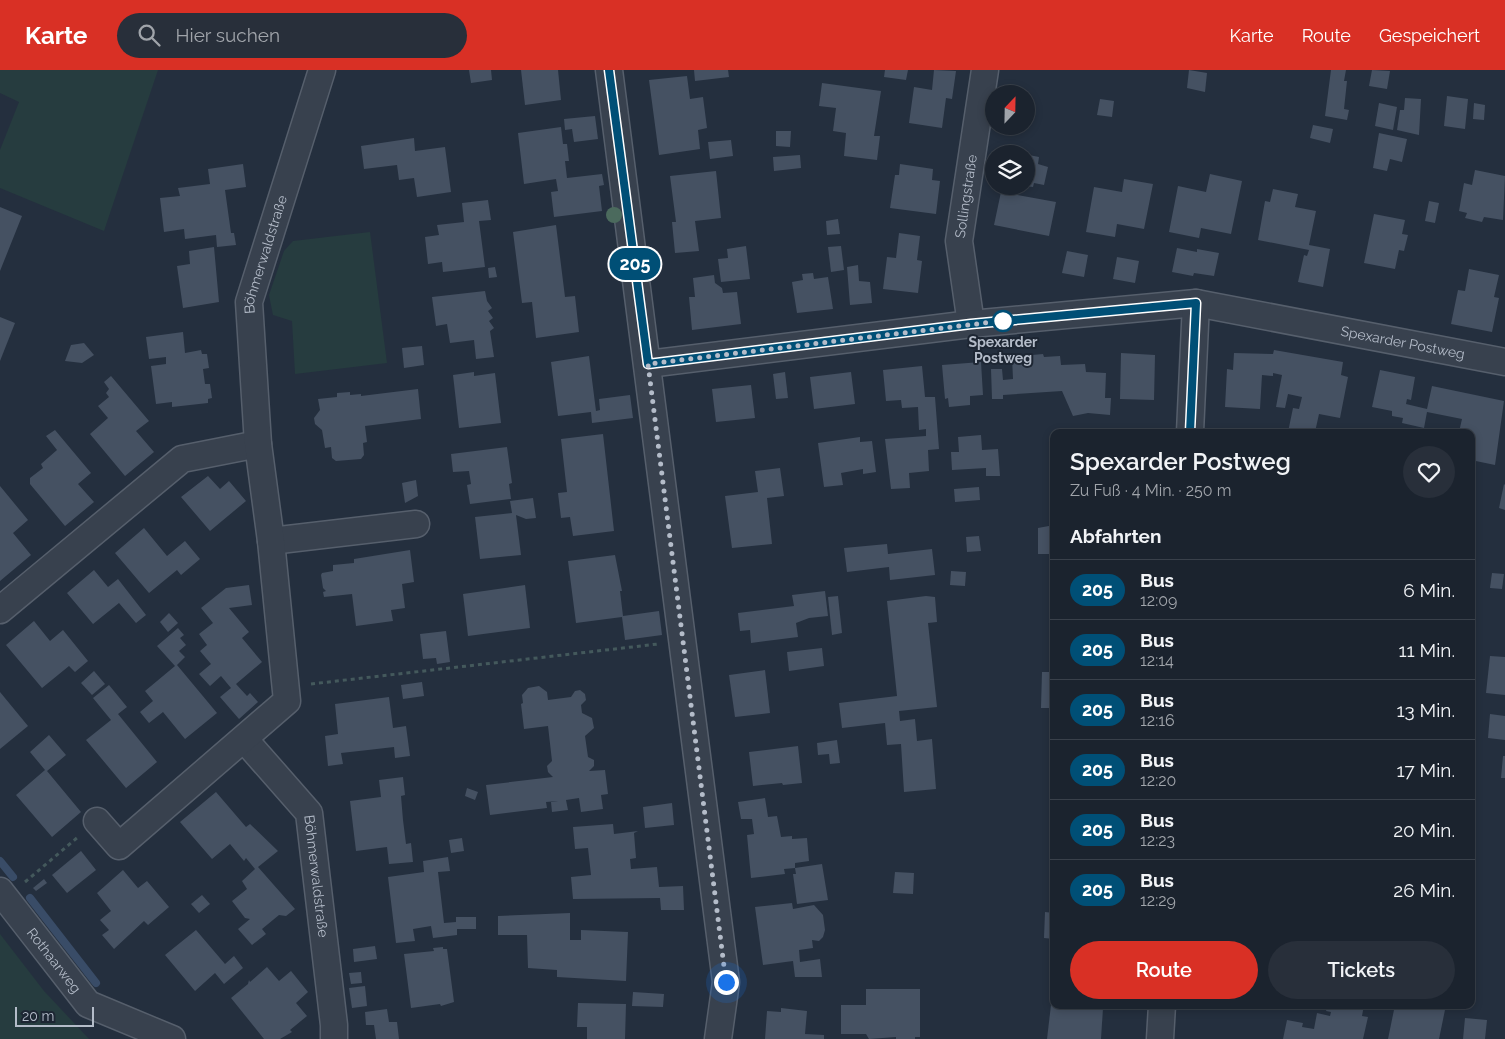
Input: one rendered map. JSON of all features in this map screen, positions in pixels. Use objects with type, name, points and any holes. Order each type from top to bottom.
[{"type":"street","name":"Böhmerwaldstraße","points":[[97,821],[119,846],[287,701],[258,444],[249,302],[322,70]]},
{"type":"street","points":[[609,70],[726,982],[718,1039]]},
{"type":"street","name":"Sollingstraße","points":[[971,324],[959,242],[985,70]]},
{"type":"street","points":[[1190,429],[1196,303]]},
{"type":"street","name":"Spexarder Postweg","points":[[648,364],[971,324],[1196,303],[1505,362]]},
{"type":"street","points":[[0,610],[182,459],[258,444]]},
{"type":"street","points":[[270,541],[416,524]]},
{"type":"street","name":"Böhmerwaldstraße","points":[[244,739],[309,813],[334,1025],[334,1039]]},
{"type":"street","name":"Rothaarweg","points":[[3,895],[88,1004],[172,1039]]},
{"type":"street","points":[[1160,1039],[1162,1009]]},
{"type":"path","points":[[286,686],[682,641]]},
{"type":"path","points":[[3,895],[97,821]]},
{"type":"green space","points":[[0,70],[158,70],[104,231],[0,188],[0,150],[19,102],[0,93]]},
{"type":"green space","points":[[370,232],[387,363],[295,374],[292,321],[273,315],[269,295],[284,251],[293,241]]},
{"type":"green space","points":[[0,934],[44,991],[89,1039],[0,1039]]},
{"type":"building","points":[[469,70],[491,70],[492,80],[471,83]]},
{"type":"building","points":[[521,70],[558,70],[561,100],[525,105]]},
{"type":"building","points":[[694,70],[728,70],[729,77],[695,81]]},
{"type":"building","points":[[885,70],[908,70],[906,80],[884,77]]},
{"type":"building","points":[[934,70],[956,71],[952,99],[946,98],[942,128],[909,123],[914,87],[932,90]]},
{"type":"building","points":[[1189,70],[1207,73],[1205,92],[1187,88]]},
{"type":"building","points":[[1331,70],[1346,70],[1344,81],[1347,81],[1344,109],[1349,110],[1347,120],[1325,116]]},
{"type":"building","points":[[1372,70],[1390,71],[1387,89],[1369,86]]},
{"type":"building","points":[[687,76],[690,99],[703,97],[707,128],[698,130],[700,149],[659,155],[649,80]]},
{"type":"building","points":[[822,83],[881,91],[874,136],[880,136],[877,160],[844,156],[846,133],[833,131],[836,108],[819,106]]},
{"type":"building","points":[[1447,96],[1468,99],[1465,129],[1444,126]]},
{"type":"building","points":[[1405,98],[1421,99],[1419,135],[1397,130],[1400,110],[1404,110]]},
{"type":"building","points":[[1100,99],[1114,101],[1112,117],[1097,115]]},
{"type":"building","points":[[1379,103],[1397,107],[1393,130],[1375,126]]},
{"type":"building","points":[[1474,103],[1485,105],[1484,120],[1473,119]]},
{"type":"building","points":[[595,116],[598,139],[574,142],[572,129],[565,130],[564,119]]},
{"type":"building","points":[[1313,125],[1333,129],[1330,143],[1310,138]]},
{"type":"building","points":[[561,127],[563,144],[567,144],[569,161],[565,161],[567,178],[602,174],[604,185],[599,186],[602,211],[554,217],[551,192],[558,191],[556,179],[524,184],[518,133]]},
{"type":"building","points":[[776,131],[791,131],[790,147],[776,146]]},
{"type":"building","points":[[1379,133],[1407,139],[1402,162],[1390,159],[1387,171],[1373,168]]},
{"type":"building","points":[[414,138],[415,151],[445,147],[451,192],[417,197],[414,178],[399,180],[397,165],[364,169],[361,146]]},
{"type":"building","points":[[731,140],[733,156],[710,159],[708,142]]},
{"type":"building","points":[[800,155],[801,168],[774,171],[773,157]]},
{"type":"building","points":[[1035,156],[1039,157],[1038,164],[1048,167],[1044,185],[1035,183]]},
{"type":"building","points":[[243,164],[246,187],[225,190],[231,233],[234,233],[236,245],[217,247],[216,235],[185,239],[184,229],[164,232],[160,198],[180,196],[178,188],[210,184],[208,169]]},
{"type":"building","points":[[900,164],[933,169],[932,180],[940,181],[936,214],[890,208],[895,175],[899,175]]},
{"type":"building","points":[[1475,170],[1505,176],[1503,220],[1484,217],[1482,222],[1465,218],[1467,213],[1459,211],[1464,183],[1472,185]]},
{"type":"building","points":[[716,171],[721,218],[695,221],[699,251],[675,253],[672,222],[676,222],[670,176]]},
{"type":"building","points":[[1210,174],[1242,181],[1231,234],[1201,228],[1199,238],[1169,232],[1178,186],[1206,192]]},
{"type":"building","points":[[1124,179],[1153,184],[1144,229],[1117,224],[1115,237],[1086,232],[1094,187],[1122,192]]},
{"type":"building","points":[[1273,189],[1298,194],[1295,207],[1316,211],[1309,245],[1330,249],[1323,287],[1298,282],[1304,255],[1307,256],[1309,250],[1258,240],[1265,201],[1270,202]]},
{"type":"building","points":[[1000,195],[1018,195],[1056,202],[1049,236],[994,225]]},
{"type":"building","points":[[488,200],[491,220],[479,221],[485,267],[443,272],[442,262],[428,264],[425,237],[439,235],[437,225],[464,222],[462,203]]},
{"type":"building","points":[[1429,201],[1439,203],[1435,223],[1425,221]]},
{"type":"building","points":[[0,207],[22,216],[0,271]]},
{"type":"building","points":[[1374,214],[1405,220],[1402,234],[1408,235],[1404,251],[1399,250],[1395,269],[1364,263]]},
{"type":"building","points":[[838,219],[840,234],[827,235],[826,221]]},
{"type":"building","points":[[556,225],[565,297],[575,296],[579,332],[536,338],[532,302],[522,303],[513,232]]},
{"type":"building","points":[[899,233],[920,236],[917,260],[922,261],[918,293],[883,289],[887,257],[896,258]]},
{"type":"building","points":[[746,246],[750,279],[721,282],[718,259],[728,258],[727,249]]},
{"type":"building","points":[[841,246],[844,270],[831,272],[828,247]]},
{"type":"building","points":[[214,247],[219,302],[183,308],[177,266],[190,264],[189,251]]},
{"type":"building","points":[[1177,248],[1197,252],[1197,249],[1219,253],[1214,276],[1194,273],[1193,276],[1172,272]]},
{"type":"building","points":[[1067,251],[1088,255],[1084,277],[1062,273]]},
{"type":"building","points":[[1117,257],[1139,261],[1135,283],[1113,279]]},
{"type":"building","points":[[858,265],[859,281],[870,282],[872,303],[850,305],[847,267]]},
{"type":"building","points":[[495,267],[497,277],[489,278],[488,268]]},
{"type":"building","points":[[1469,269],[1499,275],[1494,297],[1499,298],[1492,332],[1451,324],[1458,290],[1465,291]]},
{"type":"building","points":[[813,273],[814,279],[828,277],[833,309],[797,313],[792,282],[803,280],[802,274]]},
{"type":"building","points":[[714,275],[715,283],[722,288],[723,293],[737,292],[741,324],[692,330],[689,297],[695,297],[693,278]]},
{"type":"building","points":[[485,291],[487,301],[492,308],[488,311],[493,318],[489,321],[494,328],[490,331],[494,357],[476,359],[474,340],[450,343],[447,324],[436,326],[432,297]]},
{"type":"building","points":[[0,317],[15,323],[0,361]]},
{"type":"building","points":[[183,332],[185,353],[201,350],[202,354],[207,354],[209,368],[203,369],[205,384],[210,384],[212,398],[208,399],[208,403],[172,407],[172,402],[156,404],[151,366],[166,364],[166,357],[149,359],[146,337]]},
{"type":"building","points":[[84,343],[94,355],[82,363],[65,361],[71,345]]},
{"type":"building","points":[[422,346],[424,365],[404,368],[402,348]]},
{"type":"building","points":[[1274,350],[1343,362],[1341,375],[1348,377],[1340,418],[1319,414],[1316,429],[1289,429],[1293,408],[1299,409],[1302,397],[1288,394],[1285,408],[1276,407],[1282,375],[1273,373],[1273,376],[1262,375],[1260,409],[1225,407],[1227,369],[1233,370],[1234,353],[1273,354]]},
{"type":"building","points":[[1121,353],[1155,355],[1154,400],[1120,399]]},
{"type":"building","points":[[1043,354],[1044,357],[1060,356],[1061,365],[1085,364],[1086,372],[1106,373],[1105,398],[1111,398],[1110,415],[1088,413],[1073,416],[1062,391],[1003,395],[1003,399],[992,399],[991,369],[1002,369],[1003,380],[1013,379],[1012,357]]},
{"type":"building","points":[[589,356],[596,411],[600,410],[599,399],[630,395],[633,418],[592,423],[591,412],[558,416],[551,362]]},
{"type":"building","points":[[981,362],[983,395],[970,396],[970,405],[949,407],[948,398],[945,399],[942,365]]},
{"type":"building","points":[[922,366],[925,397],[935,397],[939,449],[928,450],[929,471],[909,473],[910,488],[891,489],[885,439],[926,436],[926,429],[919,430],[918,407],[902,408],[901,400],[886,401],[883,370]]},
{"type":"building","points":[[1380,370],[1415,377],[1411,400],[1407,399],[1406,404],[1427,409],[1432,386],[1504,401],[1495,465],[1475,461],[1475,429],[1460,429],[1462,419],[1427,412],[1424,428],[1402,423],[1403,418],[1392,416],[1392,411],[1372,407]]},
{"type":"building","points":[[474,372],[474,376],[495,373],[501,423],[459,428],[453,375]]},
{"type":"building","points":[[785,372],[788,398],[776,399],[773,374]]},
{"type":"building","points":[[851,372],[855,404],[814,409],[810,377]]},
{"type":"building","points":[[111,376],[149,421],[136,431],[154,452],[125,476],[90,434],[108,418],[98,406],[109,397],[106,393],[109,389],[104,382]]},
{"type":"building","points":[[751,385],[755,418],[716,422],[712,389]]},
{"type":"building","points":[[418,389],[421,419],[365,426],[367,442],[363,443],[364,455],[361,459],[336,461],[332,458],[331,447],[325,448],[322,430],[315,424],[314,418],[320,410],[318,399],[337,397],[337,393],[350,392],[350,395],[361,394],[361,396]]},
{"type":"building","points":[[55,430],[91,473],[78,484],[94,502],[65,526],[30,484],[30,478],[43,468],[41,464],[57,450],[46,436]]},
{"type":"building","points":[[603,434],[614,531],[573,536],[570,517],[561,518],[558,493],[567,492],[561,439]]},
{"type":"building","points":[[981,435],[982,450],[998,449],[1000,476],[986,476],[986,468],[952,470],[951,452],[959,452],[958,437]]},
{"type":"building","points":[[860,437],[860,442],[872,441],[876,472],[863,474],[863,469],[841,473],[843,485],[824,487],[818,443]]},
{"type":"building","points":[[507,447],[512,483],[509,484],[511,499],[470,504],[467,485],[471,484],[469,471],[453,472],[451,454]]},
{"type":"building","points":[[780,468],[784,496],[767,498],[772,544],[732,548],[725,496],[758,492],[755,471]]},
{"type":"building","points":[[208,476],[220,489],[229,481],[246,501],[210,531],[181,497]]},
{"type":"building","points":[[416,480],[418,496],[405,503],[402,483]]},
{"type":"building","points":[[1505,485],[1505,510],[1499,508]]},
{"type":"building","points":[[0,486],[28,520],[13,533],[31,555],[0,581]]},
{"type":"building","points":[[979,487],[980,500],[955,502],[954,489]]},
{"type":"building","points":[[533,498],[536,518],[526,519],[516,515],[521,555],[480,559],[475,517],[512,513],[510,501]]},
{"type":"building","points":[[1050,526],[1050,554],[1038,554],[1038,528]]},
{"type":"building","points":[[144,528],[167,556],[185,541],[200,559],[181,575],[177,570],[149,593],[115,553]]},
{"type":"building","points":[[979,536],[981,551],[967,552],[966,537]]},
{"type":"building","points":[[887,544],[888,554],[932,549],[935,575],[890,580],[889,567],[847,572],[844,548]]},
{"type":"building","points":[[410,550],[414,582],[402,584],[405,608],[391,610],[393,621],[356,626],[352,594],[324,597],[323,592],[326,591],[323,588],[321,575],[322,573],[333,571],[333,565],[354,563],[354,559]]},
{"type":"building","points":[[615,555],[622,591],[620,591],[623,616],[659,611],[662,635],[625,640],[622,617],[576,623],[568,561]]},
{"type":"building","points":[[94,570],[108,587],[118,579],[146,615],[136,623],[119,603],[93,624],[67,593]]},
{"type":"building","points":[[951,571],[966,572],[965,586],[950,585]]},
{"type":"building","points":[[1492,573],[1504,574],[1502,589],[1490,588]]},
{"type":"building","points":[[249,585],[252,605],[229,608],[249,632],[242,638],[262,662],[236,684],[247,696],[250,693],[258,702],[239,719],[220,697],[231,688],[221,676],[210,686],[199,674],[211,664],[200,651],[207,645],[199,634],[213,623],[201,608],[226,588]]},
{"type":"building","points":[[525,585],[530,628],[468,636],[463,594]]},
{"type":"building","points":[[825,591],[828,616],[809,618],[796,623],[798,637],[751,643],[750,630],[740,631],[738,613],[794,606],[792,595]]},
{"type":"building","points":[[838,596],[842,633],[832,635],[828,597]]},
{"type":"building","points":[[926,596],[935,597],[937,622],[928,623],[937,707],[899,711],[900,721],[915,719],[917,741],[932,739],[936,789],[904,792],[901,744],[887,745],[885,723],[842,728],[839,703],[897,696],[887,601]]},
{"type":"building","points":[[169,613],[178,623],[168,632],[160,622]]},
{"type":"building","points":[[34,621],[50,641],[63,630],[88,661],[75,672],[69,666],[42,688],[6,645]]},
{"type":"building","points":[[178,628],[184,635],[180,638],[186,645],[179,651],[185,657],[177,665],[217,713],[185,739],[163,712],[149,723],[140,712],[153,701],[145,691],[175,666],[157,646]]},
{"type":"building","points":[[446,631],[450,662],[437,664],[436,658],[423,659],[420,634]]},
{"type":"building","points":[[822,648],[824,666],[789,671],[787,652]]},
{"type":"building","points":[[1490,656],[1505,657],[1505,695],[1486,693]]},
{"type":"building","points":[[765,670],[770,713],[735,717],[729,675]]},
{"type":"building","points":[[94,671],[105,684],[92,695],[81,683]]},
{"type":"building","points":[[1042,672],[1050,672],[1050,708],[1041,708]]},
{"type":"building","points":[[422,682],[424,696],[403,699],[401,685]]},
{"type":"building","points":[[109,685],[127,707],[118,714],[157,762],[126,788],[86,740],[111,720],[93,698]]},
{"type":"building","points":[[539,686],[547,692],[548,700],[571,697],[575,691],[580,690],[585,694],[586,700],[581,705],[582,713],[592,718],[594,728],[585,736],[588,757],[594,760],[594,766],[589,771],[605,770],[608,794],[601,795],[603,809],[581,812],[579,798],[566,800],[568,810],[552,812],[551,802],[558,801],[546,802],[547,808],[490,815],[486,785],[553,777],[548,772],[547,766],[552,761],[548,726],[524,729],[521,704],[523,703],[522,695],[528,688]]},
{"type":"building","points":[[0,692],[28,726],[0,749]]},
{"type":"building","points":[[389,697],[393,728],[406,726],[410,756],[395,758],[394,747],[341,753],[343,764],[328,766],[325,736],[338,734],[335,704]]},
{"type":"building","points":[[1490,714],[1505,716],[1505,740],[1488,738]]},
{"type":"building","points":[[49,735],[66,755],[47,771],[81,812],[52,837],[16,795],[45,770],[30,752]]},
{"type":"building","points":[[837,740],[840,763],[830,764],[829,754],[818,755],[817,743]]},
{"type":"building","points":[[798,746],[802,783],[753,786],[749,752]]},
{"type":"building","points":[[1503,756],[1505,756],[1505,778],[1501,778]]},
{"type":"building","points":[[403,777],[405,795],[401,796],[403,820],[406,844],[411,843],[413,862],[389,864],[387,847],[356,851],[350,801],[381,797],[379,780]]},
{"type":"building","points":[[467,788],[478,792],[475,800],[465,796]]},
{"type":"building","points":[[216,792],[246,827],[250,824],[278,851],[258,867],[295,909],[286,916],[279,915],[262,929],[266,934],[252,945],[238,929],[250,919],[245,918],[232,901],[247,889],[242,881],[255,869],[246,858],[244,861],[230,844],[212,859],[180,822]]},
{"type":"building","points":[[765,798],[768,817],[777,816],[781,837],[792,836],[792,839],[807,838],[809,861],[795,863],[795,868],[784,869],[785,874],[751,878],[747,835],[754,834],[752,819],[741,819],[738,802]]},
{"type":"building","points":[[672,803],[674,825],[645,828],[643,807]]},
{"type":"building","points":[[613,824],[614,834],[638,831],[634,833],[636,858],[630,859],[631,869],[657,867],[659,887],[683,886],[684,910],[661,910],[660,898],[573,899],[571,877],[591,875],[588,848],[575,849],[573,827]]},
{"type":"building","points":[[462,838],[464,851],[451,853],[449,840]]},
{"type":"building","points":[[81,851],[96,870],[67,893],[52,875]]},
{"type":"building","points":[[448,857],[450,871],[438,872],[444,923],[456,922],[456,917],[476,917],[476,929],[457,929],[457,935],[433,938],[431,926],[413,929],[415,941],[396,943],[388,877],[424,872],[423,861]]},
{"type":"building","points":[[822,864],[828,900],[797,904],[793,874],[796,874],[795,868]]},
{"type":"building","points":[[123,870],[138,888],[147,881],[169,907],[148,925],[144,921],[114,949],[102,935],[109,930],[100,920],[111,911],[97,893]]},
{"type":"building","points":[[895,872],[914,873],[913,894],[893,893]]},
{"type":"building","points":[[44,879],[47,883],[36,891],[33,888]]},
{"type":"building","points":[[202,895],[210,904],[199,913],[191,904]]},
{"type":"building","points":[[792,903],[793,909],[814,905],[823,915],[825,930],[823,937],[819,941],[812,940],[813,948],[799,950],[800,962],[820,959],[822,977],[795,977],[793,961],[763,965],[755,907]]},
{"type":"building","points":[[1045,912],[1050,913],[1050,939],[1044,938]]},
{"type":"building","points":[[570,913],[570,940],[581,940],[581,930],[628,932],[626,981],[557,977],[557,970],[528,968],[527,935],[498,935],[498,916]]},
{"type":"building","points":[[196,930],[225,964],[234,956],[243,968],[224,984],[215,973],[195,991],[165,955]]},
{"type":"building","points":[[375,946],[377,959],[354,962],[353,949]]},
{"type":"building","points":[[443,947],[443,949],[447,949],[454,1002],[441,1006],[440,1004],[411,1008],[404,954],[434,951],[433,948]]},
{"type":"building","points":[[267,967],[279,981],[291,971],[308,992],[296,1003],[307,1016],[290,1030],[292,1032],[280,1039],[264,1039],[231,998],[248,984],[249,980],[250,982]]},
{"type":"building","points":[[361,972],[362,983],[351,984],[349,973]]},
{"type":"building","points":[[365,986],[367,1006],[352,1008],[349,988]]},
{"type":"building","points":[[866,989],[920,989],[920,1037],[915,1037],[915,1039],[896,1039],[896,1037],[869,1039],[866,1034],[841,1034],[841,1005],[866,1005]]},
{"type":"building","points":[[633,992],[664,994],[663,1007],[632,1006]]},
{"type":"building","points":[[578,1003],[626,1004],[625,1039],[587,1039],[587,1027],[577,1027]]},
{"type":"building","points":[[781,1008],[807,1011],[805,1034],[824,1035],[824,1039],[765,1039],[767,1011],[781,1012]]},
{"type":"building","points":[[387,1009],[389,1022],[397,1022],[399,1039],[376,1039],[374,1025],[366,1025],[365,1012]]},
{"type":"building","points":[[1051,1009],[1103,1009],[1101,1039],[1047,1039]]},
{"type":"building","points":[[1327,1009],[1363,1009],[1362,1016],[1368,1017],[1363,1039],[1283,1039],[1287,1020],[1303,1023],[1302,1027],[1314,1029],[1317,1013],[1330,1016],[1331,1012],[1326,1011]]},
{"type":"building","points":[[1394,1009],[1445,1009],[1439,1039],[1388,1039]]},
{"type":"building","points":[[1465,1018],[1487,1020],[1485,1039],[1463,1039]]},
{"type":"waterway","points":[[0,861],[13,877]]},
{"type":"waterway","points":[[30,898],[96,983]]},
{"type":"bus line","name":"205","points":[[609,70],[648,364],[971,324],[1196,303],[1190,429]]},
{"type":"place","name":"Spexarder Postweg","points":[[1003,321]]},
{"type":"route","points":[[726,982],[668,536],[648,364],[1009,320],[1003,321]]}]
